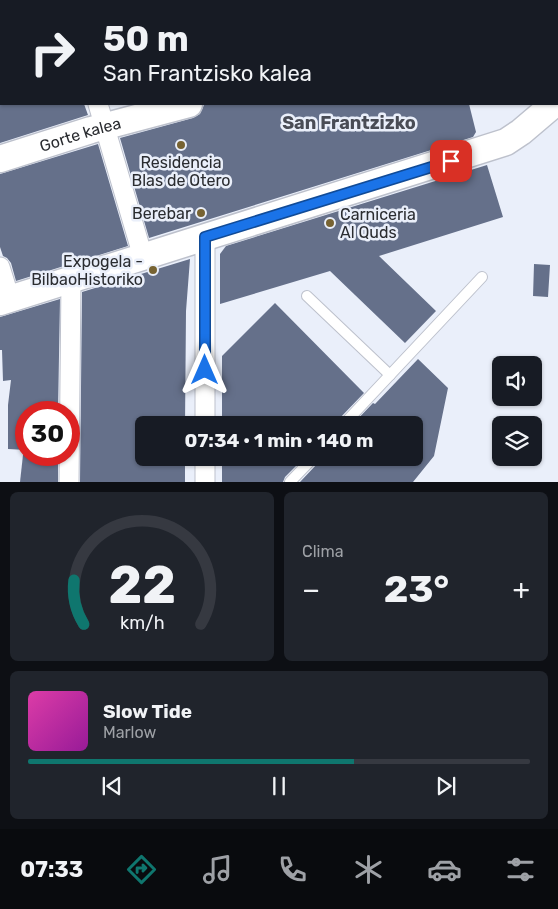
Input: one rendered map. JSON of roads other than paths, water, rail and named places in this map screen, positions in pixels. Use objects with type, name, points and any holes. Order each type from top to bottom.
[{"type":"street","name":"Gorte kalea","points":[[0,159],[44,144],[101,116],[182,105]]},
{"type":"street","points":[[0,267],[5,300],[506,142],[522,132],[553,105]]},
{"type":"street","points":[[101,116],[143,257]]},
{"type":"street","points":[[205,237],[205,416]]},
{"type":"street","points":[[69,482],[71,279]]},
{"type":"street","points":[[205,466],[205,482]]},
{"type":"lane","points":[[351,416],[482,277]]},
{"type":"lane","points":[[307,296],[390,375]]},
{"type":"lane","points":[[290,482],[305,466]]},
{"type":"place","name":"Residencia Blas de Otero","points":[[181,145]]},
{"type":"place","name":"Berebar","points":[[201,213]]},
{"type":"place","name":"Carniceria Al Quds","points":[[330,223]]},
{"type":"place","name":"Expogela - BilbaoHistoriko","points":[[153,270]]},
{"type":"district","name":"San Frantzizko","points":[[349,123]]}]
